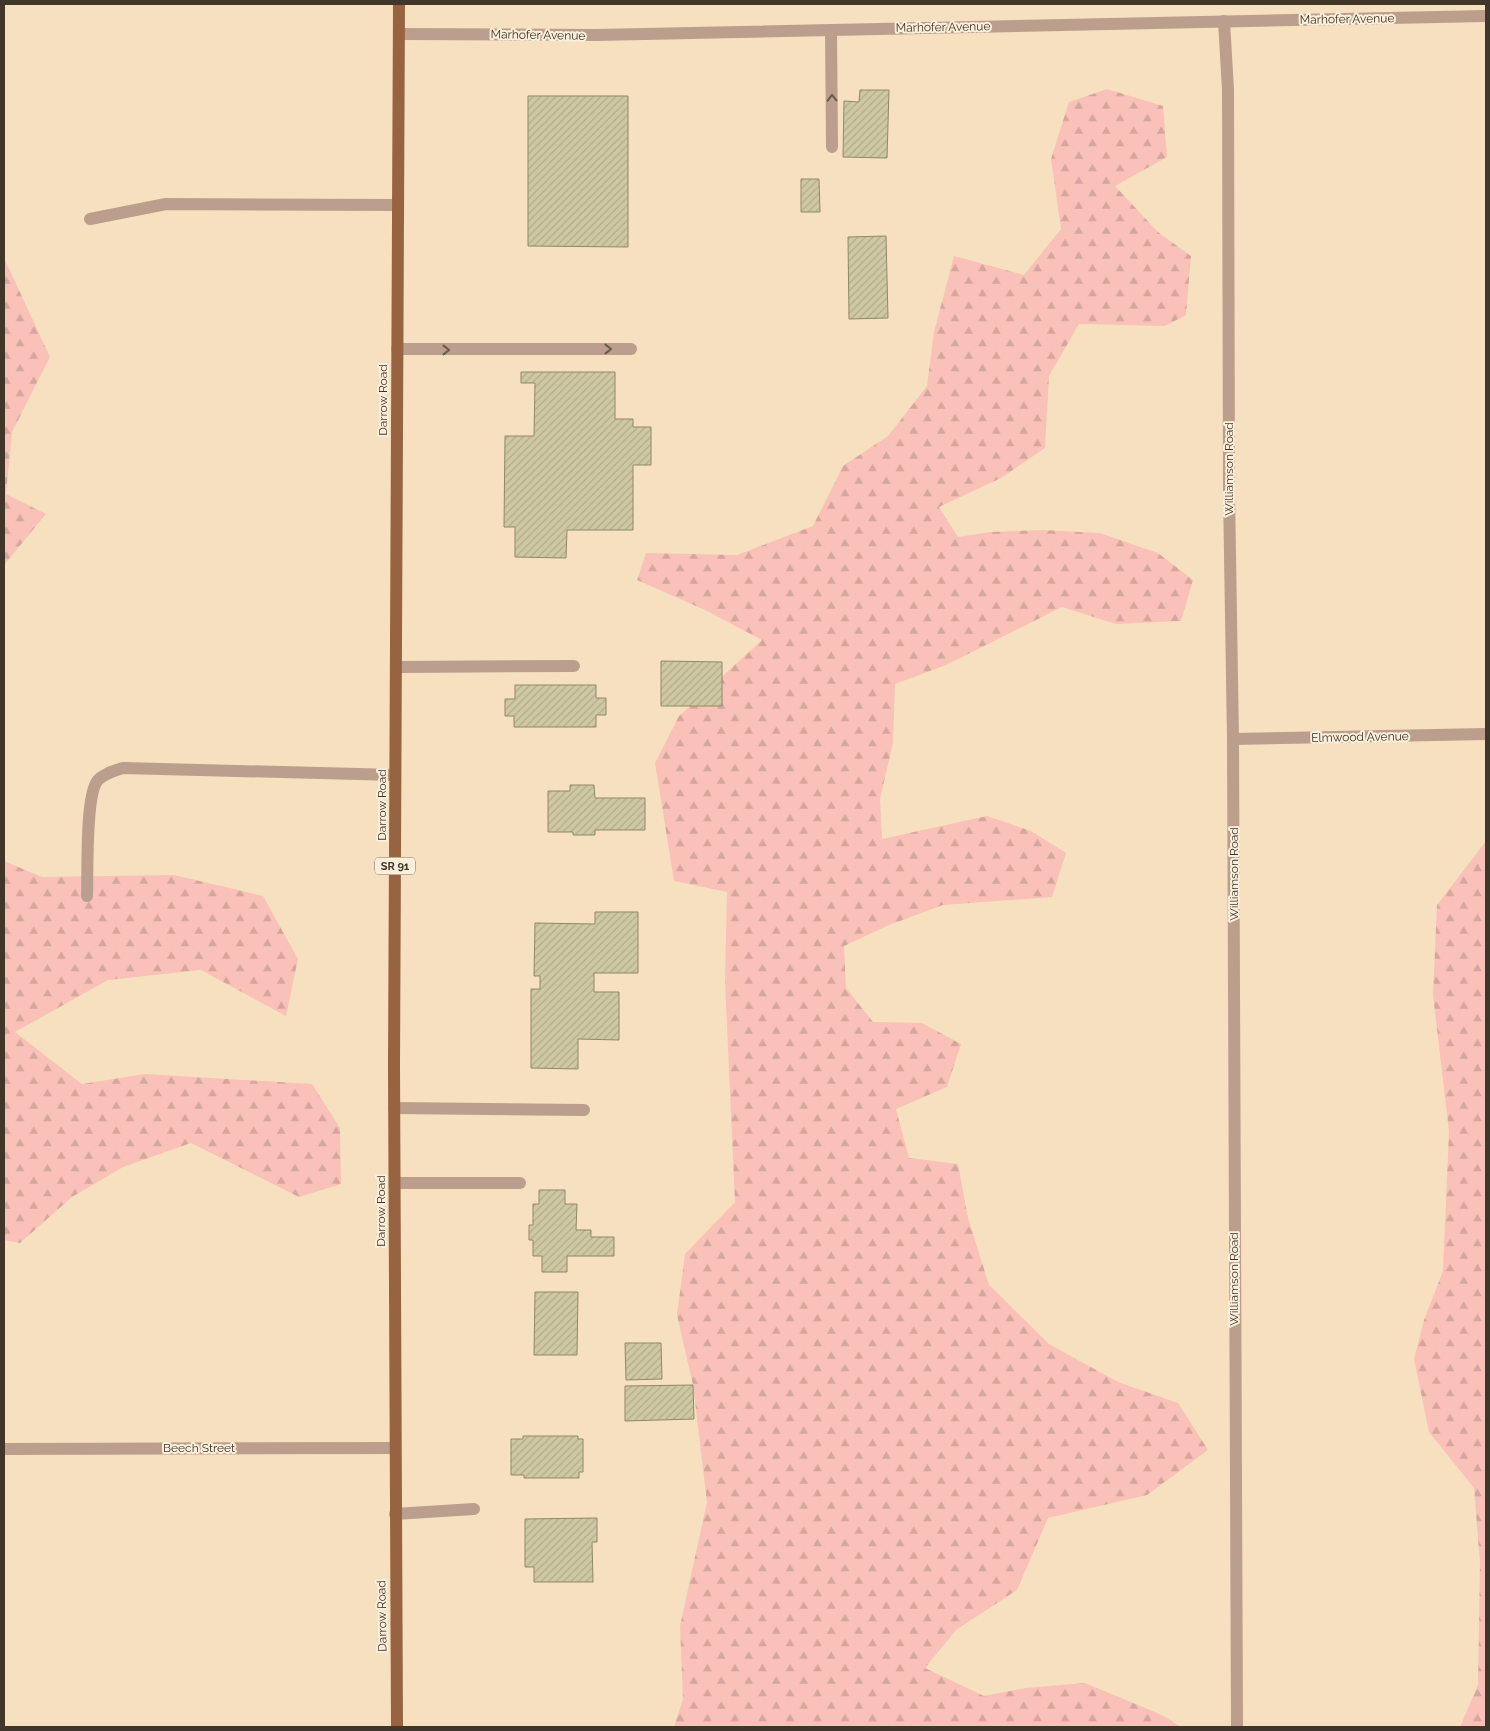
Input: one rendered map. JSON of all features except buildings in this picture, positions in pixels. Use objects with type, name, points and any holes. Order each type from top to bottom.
[{"type":"main road","name":"Darrow Road","points":[[397,1727],[394,1108],[399,4]]},
{"type":"street","name":"Marhofer Avenue","points":[[399,34],[596,35],[1486,16]]},
{"type":"street","name":"Williamson Road","points":[[1224,21],[1228,90],[1229,493],[1233,739],[1237,1727]]},
{"type":"street","points":[[831,30],[832,147]]},
{"type":"street","points":[[90,219],[166,204],[398,205]]},
{"type":"street","points":[[397,349],[631,349]]},
{"type":"street","points":[[396,667],[574,666]]},
{"type":"street","name":"Elmwood Avenue","points":[[1233,739],[1486,734]]},
{"type":"street","points":[[87,896],[90,801],[97,780],[108,772],[123,768],[395,775]]},
{"type":"street","points":[[394,1108],[584,1110]]},
{"type":"street","points":[[394,1183],[520,1183]]},
{"type":"street","name":"Beech Street","points":[[4,1449],[395,1448]]},
{"type":"street","points":[[395,1514],[474,1509]]},
{"type":"green space","points":[[1107,89],[1163,106],[1167,157],[1115,186],[1158,232],[1191,256],[1186,315],[1165,326],[1079,324],[1049,376],[1045,448],[1001,478],[939,507],[958,537],[990,532],[1042,530],[1100,533],[1158,553],[1193,580],[1181,621],[1116,624],[1062,607],[946,665],[895,684],[893,743],[880,799],[882,839],[987,816],[1031,831],[1066,853],[1052,897],[943,905],[889,925],[844,946],[846,988],[873,1022],[922,1023],[961,1044],[947,1087],[896,1109],[909,1158],[958,1164],[968,1218],[989,1285],[1049,1344],[1118,1382],[1178,1403],[1208,1450],[1147,1495],[1048,1518],[1017,1590],[956,1630],[925,1668],[984,1696],[1026,1688],[1085,1683],[1162,1715],[1181,1727],[674,1727],[683,1699],[680,1626],[707,1502],[693,1385],[677,1315],[685,1254],[735,1202],[725,982],[727,892],[674,881],[655,763],[679,716],[762,640],[705,610],[637,580],[646,553],[737,555],[813,526],[843,466],[888,436],[927,386],[934,332],[954,256],[1024,275],[1061,229],[1051,159],[1069,102]]},
{"type":"green space","points":[[4,258],[50,357],[12,432],[6,494],[46,514],[4,565]]},
{"type":"green space","points":[[1486,841],[1486,1727],[1460,1727],[1478,1685],[1480,1563],[1474,1488],[1429,1432],[1414,1359],[1424,1320],[1443,1271],[1449,1131],[1433,995],[1437,905]]},
{"type":"green space","points":[[4,861],[42,877],[174,875],[263,896],[298,959],[286,1016],[201,970],[108,980],[15,1032],[82,1084],[145,1074],[312,1084],[340,1128],[341,1184],[299,1197],[191,1143],[123,1167],[72,1197],[20,1243],[4,1240]]}]
